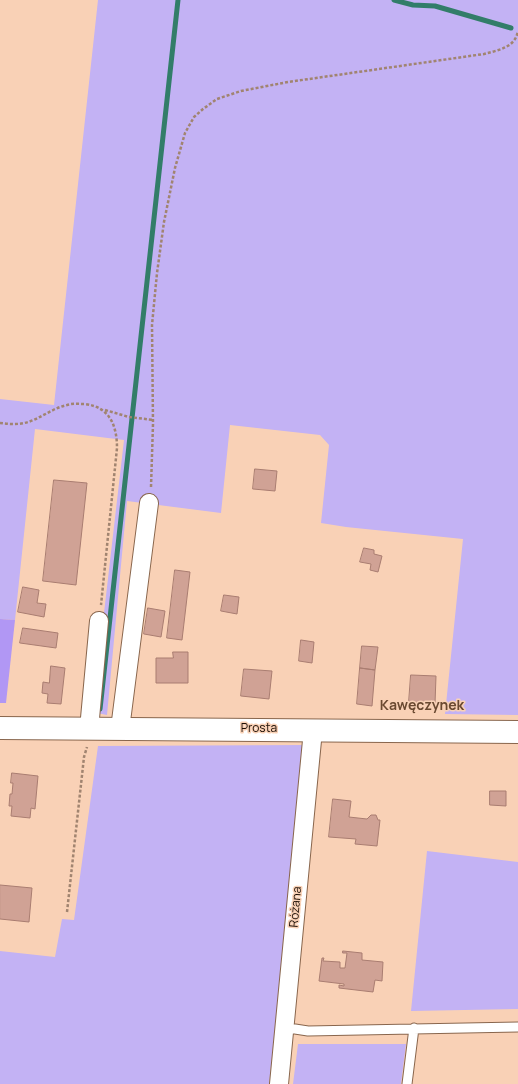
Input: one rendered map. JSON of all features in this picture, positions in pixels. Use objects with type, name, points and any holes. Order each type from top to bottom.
[{"type":"street","points":[[120,729],[149,503]]},
{"type":"street","points":[[89,729],[100,621]]},
{"type":"street","name":"Prosta","points":[[0,728],[518,732]]},
{"type":"street","name":"Różana","points":[[279,1084],[313,730]]},
{"type":"lane","points":[[285,1029],[308,1031],[518,1027]]},
{"type":"lane","points":[[407,1084],[414,1028]]},
{"type":"path","points":[[149,503],[153,420],[152,325],[157,273],[164,222],[175,168],[185,133],[194,117],[217,99],[241,92],[288,82],[484,54],[509,46],[514,41],[518,31]]},
{"type":"path","points":[[0,423],[27,423],[66,405],[78,404],[89,405],[141,419],[153,420]]},
{"type":"path","points":[[100,621],[117,448],[117,436],[113,423],[107,413],[103,410]]},
{"type":"path","points":[[67,912],[84,757],[89,739],[89,729]]},
{"type":"shaded area","points":[[98,0],[518,0],[518,715],[445,714],[463,539],[321,523],[329,445],[320,435],[230,425],[221,513],[127,501],[107,715],[97,713],[93,708],[124,440],[35,429],[15,620],[0,619],[0,399],[54,405]]},
{"type":"shaded area","points":[[0,619],[15,620],[6,703],[0,703]]},
{"type":"shaded area","points":[[306,745],[269,1084],[0,1084],[0,951],[55,957],[62,919],[74,920],[98,746]]},
{"type":"shaded area","points":[[427,851],[518,862],[518,1009],[411,1011]]},
{"type":"shaded area","points":[[298,1044],[406,1044],[401,1084],[293,1084]]},
{"type":"building","points":[[255,469],[277,471],[275,491],[253,489]]},
{"type":"building","points":[[54,480],[87,483],[76,585],[43,581]]},
{"type":"building","points":[[364,548],[374,550],[374,554],[382,556],[378,572],[370,570],[371,564],[360,562]]},
{"type":"building","points":[[175,570],[190,572],[182,640],[167,638]]},
{"type":"building","points":[[23,587],[39,590],[37,603],[46,604],[44,617],[18,612]]},
{"type":"building","points":[[224,595],[239,597],[237,614],[221,611]]},
{"type":"building","points":[[148,608],[165,611],[161,637],[144,634]]},
{"type":"building","points":[[23,628],[58,633],[56,648],[20,643]]},
{"type":"building","points":[[301,640],[314,642],[312,663],[299,661]]},
{"type":"building","points":[[362,646],[378,647],[375,670],[360,668]]},
{"type":"building","points":[[173,652],[188,652],[188,683],[156,683],[156,658],[173,658]]},
{"type":"building","points":[[51,666],[65,668],[61,704],[47,703],[48,694],[42,693],[43,682],[49,683]]},
{"type":"building","points":[[360,668],[375,670],[372,706],[357,704]]},
{"type":"building","points":[[244,669],[272,671],[269,699],[241,696]]},
{"type":"building","points":[[411,675],[436,676],[435,704],[409,702]]},
{"type":"building","points":[[12,773],[38,776],[35,809],[31,808],[30,818],[11,816],[12,806],[9,806],[13,783],[11,783]]},
{"type":"building","points":[[490,791],[506,791],[506,806],[490,805]]},
{"type":"building","points":[[333,799],[351,801],[349,817],[367,819],[371,815],[376,815],[378,820],[380,820],[377,846],[355,844],[356,839],[329,837]]},
{"type":"building","points":[[0,885],[32,888],[29,922],[0,919]]},
{"type":"building","points":[[343,951],[362,953],[362,960],[383,962],[382,981],[375,980],[373,992],[339,988],[339,985],[344,986],[344,984],[319,981],[322,958],[324,958],[323,961],[340,962],[340,968],[345,968],[347,953],[343,953]]},
{"type":"waterway","points":[[100,709],[178,0]]},
{"type":"waterway","points":[[394,0],[413,5],[435,6],[511,28]]},
{"type":"district","name":"Kawęczynek","points":[[422,706]]}]
